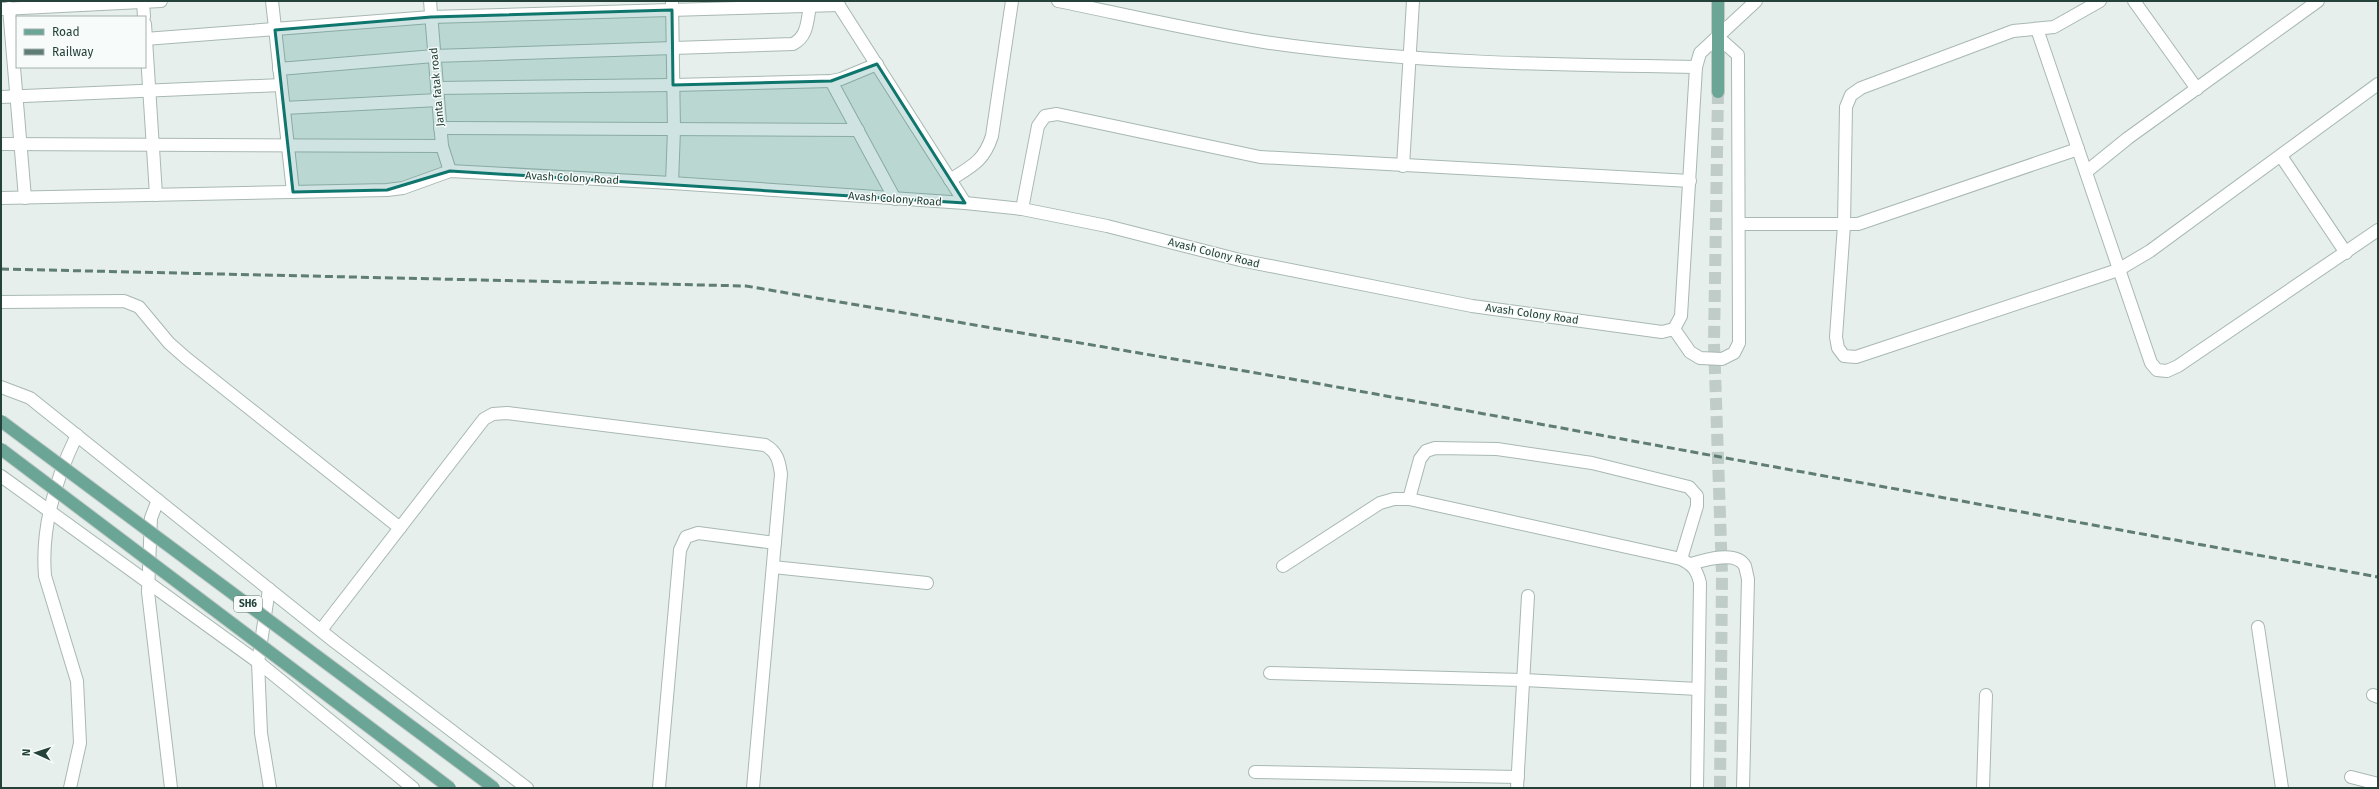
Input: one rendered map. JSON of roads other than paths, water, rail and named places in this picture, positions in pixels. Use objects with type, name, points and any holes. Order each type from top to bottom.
[{"type":"main road","points":[[1718,1],[1718,92]]},
{"type":"main road","name":"SH6","points":[[1,421],[494,788]]},
{"type":"main road","name":"SH6","points":[[1,449],[450,788]]},
{"type":"street","points":[[25,198],[16,97],[5,8],[161,1]]},
{"type":"street","points":[[272,1],[293,192]]},
{"type":"street","name":"Janta fatak road","points":[[430,1],[442,146],[450,171]]},
{"type":"street","points":[[950,180],[979,161],[987,151],[992,136],[1012,1]]},
{"type":"street","points":[[1058,1],[1265,42],[1409,58],[1603,66],[1696,67]]},
{"type":"street","points":[[1403,166],[1413,1]]},
{"type":"street","points":[[1718,38],[1738,54],[1739,343],[1734,353],[1722,359],[1700,358],[1690,352],[1674,329],[1681,316],[1696,67],[1700,52],[1718,38],[1756,1]]},
{"type":"street","points":[[2100,1],[2063,23],[2037,29],[2013,31],[1861,88],[1851,95],[1846,107],[1844,225],[1836,337],[1838,348],[1844,356],[1856,357],[2118,270],[2150,251],[2378,84]]},
{"type":"street","points":[[2134,1],[2197,89]]},
{"type":"street","points":[[2086,172],[2128,138],[2318,1]]},
{"type":"street","points":[[143,2],[144,16]]},
{"type":"street","points":[[156,195],[146,39],[431,17],[672,6],[810,6],[838,3],[965,203]]},
{"type":"street","points":[[672,6],[674,130],[672,183]]},
{"type":"street","points":[[280,69],[434,56],[672,50],[793,44],[801,40],[806,31],[810,6]]},
{"type":"street","points":[[2037,29],[2118,270],[2151,362],[2157,370],[2166,371],[2178,366],[2378,230]]},
{"type":"street","points":[[284,108],[437,94],[673,85],[831,81],[841,79],[877,64]]},
{"type":"street","points":[[831,81],[895,199]]},
{"type":"street","points":[[1,97],[282,85]]},
{"type":"street","points":[[1022,209],[1038,126],[1045,116],[1057,114],[1239,154],[1403,166],[1690,181]]},
{"type":"street","points":[[440,128],[858,130]]},
{"type":"street","points":[[1,144],[442,146]]},
{"type":"street","points":[[1739,224],[1844,225],[1874,220],[2078,150]]},
{"type":"street","points":[[2281,156],[2346,253]]},
{"type":"street","points":[[1,198],[387,190],[403,188],[450,171]]},
{"type":"street","name":"Avash Colony Road","points":[[450,171],[672,183],[965,203],[1022,209],[1107,226],[1240,260],[1472,306],[1662,332],[1674,329]]},
{"type":"street","points":[[1,302],[124,301],[139,307],[169,343],[186,358],[400,528]]},
{"type":"street","points":[[1,386],[30,398],[321,630],[527,788]]},
{"type":"street","points":[[321,630],[484,419],[493,414],[507,413],[766,445],[774,451],[779,461],[781,474],[753,788]]},
{"type":"street","points":[[70,788],[80,743],[79,697],[77,681],[45,576],[44,544],[49,512],[67,454],[77,435]]},
{"type":"street","points":[[1410,499],[1420,459],[1426,451],[1435,448],[1497,449],[1607,466],[1688,487],[1697,496],[1697,506],[1686,562]]},
{"type":"street","points":[[1,476],[148,584],[258,662],[413,788]]},
{"type":"street","points":[[1283,566],[1380,504],[1394,499],[1410,499],[1686,562],[1714,557],[1737,559],[1744,565],[1748,578],[1743,788]]},
{"type":"street","points":[[158,500],[151,518],[148,584],[171,788]]},
{"type":"street","points":[[659,788],[680,550],[686,537],[698,533],[775,543]]},
{"type":"street","points":[[1686,562],[1697,571],[1700,583],[1697,788]]},
{"type":"street","points":[[773,568],[927,583]]},
{"type":"street","points":[[268,588],[258,662],[261,733],[270,788]]},
{"type":"street","points":[[1255,772],[1517,783],[1528,596]]},
{"type":"street","points":[[2258,627],[2282,788]]},
{"type":"street","points":[[1270,673],[1522,680],[1698,689]]},
{"type":"street","points":[[1983,788],[1986,696]]},
{"type":"street","points":[[2351,777],[2378,784]]},
{"type":"tunnel","points":[[1718,92],[1714,343],[1722,574],[1720,788]]},
{"type":"railway","points":[[1,269],[746,286],[1315,383],[2378,577]]}]
